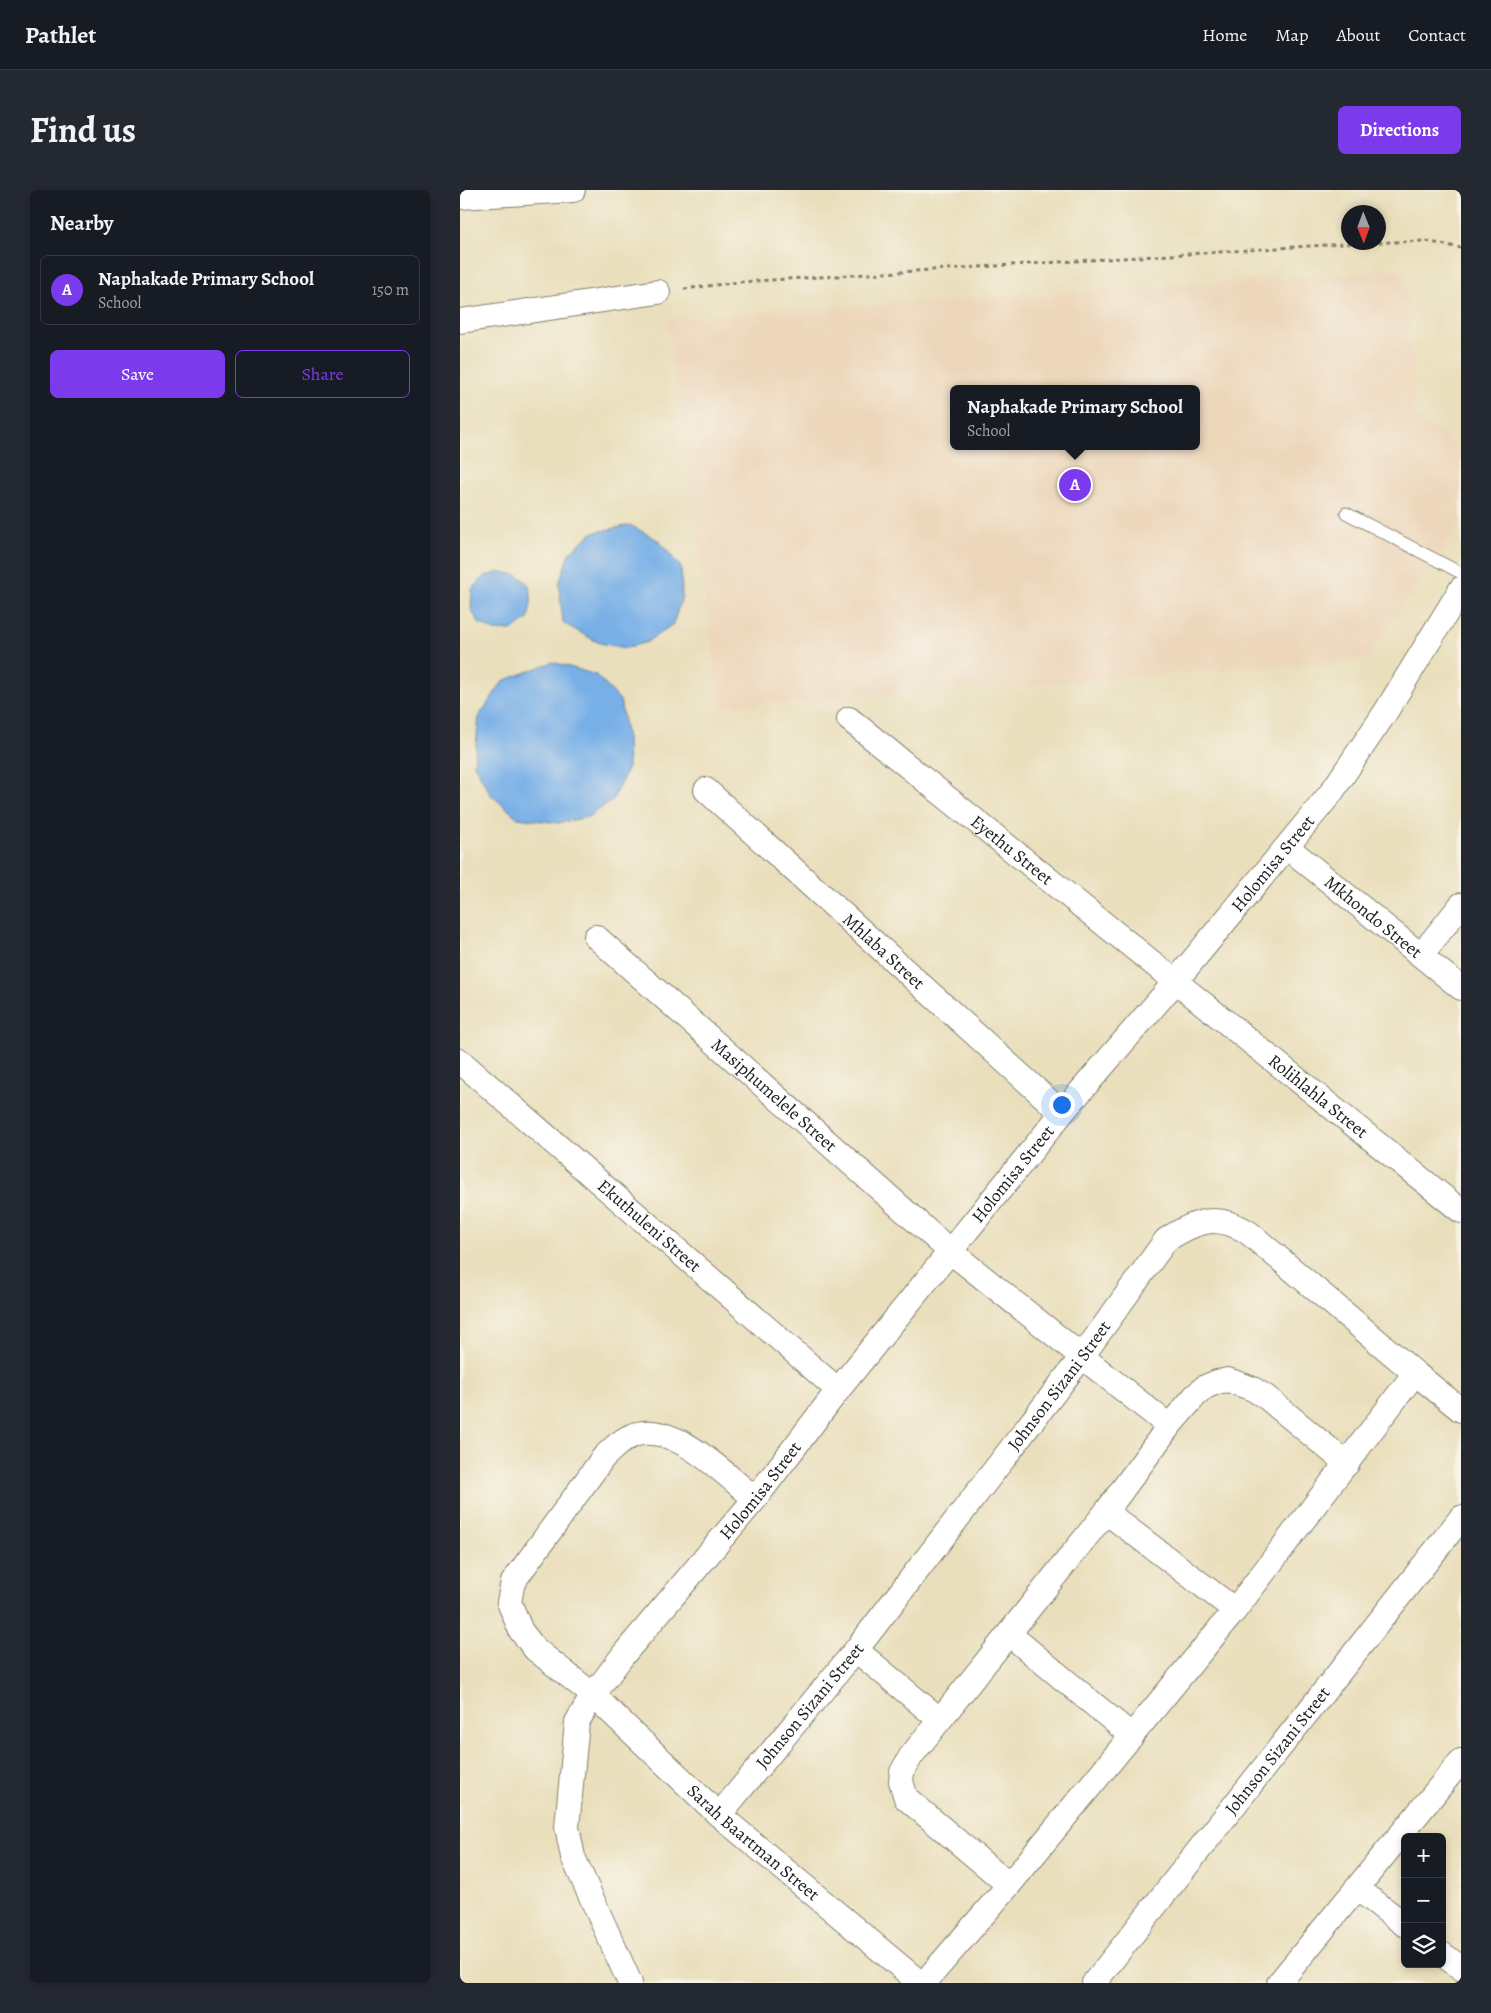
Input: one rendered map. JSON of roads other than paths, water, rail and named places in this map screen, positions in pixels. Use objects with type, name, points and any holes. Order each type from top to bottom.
[{"type":"street","points":[[460,197],[573,190]]},
{"type":"street","points":[[460,321],[658,292]]},
{"type":"street","name":"Holomisa Street","points":[[630,1983],[574,1857],[567,1827],[577,1722],[593,1694],[624,1654],[755,1499],[838,1390],[1062,1113],[1175,982],[1331,793],[1385,713],[1461,589]]},
{"type":"street","name":"Eyethu Street","points":[[849,719],[1175,982]]},
{"type":"street","name":"Mhlaba Street","points":[[706,790],[1062,1113]]},
{"type":"street","name":"Mkhondo Street","points":[[1287,846],[1461,988]]},
{"type":"street","points":[[1421,955],[1461,905]]},
{"type":"street","name":"Masiphumelele Street","points":[[596,937],[951,1252],[1081,1358],[1170,1426]]},
{"type":"street","name":"Rolihlahla Street","points":[[1175,982],[1461,1211]]},
{"type":"street","name":"Ekuthuleni Street","points":[[461,1060],[838,1390]]},
{"type":"street","name":"Johnson Sizani Street","points":[[719,1815],[856,1650],[1081,1358],[1166,1240],[1184,1228],[1199,1222],[1221,1220],[1237,1225],[1250,1233],[1461,1410]]},
{"type":"street","points":[[924,1983],[1009,1885],[1235,1610],[1415,1373]]},
{"type":"street","points":[[1009,1885],[906,1798],[901,1781],[902,1772],[939,1719],[1010,1634],[1106,1512],[1170,1426],[1205,1387],[1228,1380],[1266,1397],[1347,1464]]},
{"type":"street","name":"Sarah Baartman Street","points":[[755,1499],[693,1449],[675,1439],[654,1433],[637,1434],[620,1442],[603,1458],[513,1582],[509,1602],[521,1631],[535,1648],[593,1694],[719,1815],[920,1983]]},
{"type":"street","points":[[1106,1512],[1235,1610]]},
{"type":"street","name":"Johnson Sizani Street","points":[[1094,1983],[1461,1518]]},
{"type":"street","points":[[1010,1634],[1132,1736]]},
{"type":"street","points":[[856,1650],[939,1719]]},
{"type":"street","points":[[1279,1983],[1461,1761]]},
{"type":"street","points":[[1358,1889],[1402,1923]]},
{"type":"street","points":[[1446,1957],[1461,1968]]},
{"type":"lane","points":[[1346,513],[1461,573]]},
{"type":"water","points":[[630,525],[658,540],[681,567],[682,597],[673,624],[647,642],[626,648],[599,643],[563,623],[559,584],[569,553],[592,533]]},
{"type":"water","points":[[500,572],[511,574],[525,581],[531,593],[528,619],[513,630],[494,631],[479,623],[471,609],[472,589],[485,576]]},
{"type":"water","points":[[553,662],[596,675],[620,700],[627,738],[628,768],[612,801],[588,817],[558,823],[518,818],[491,795],[474,764],[479,716],[503,681]]},
{"type":"place","name":"Naphakade Primary School","points":[[1075,485]]}]
